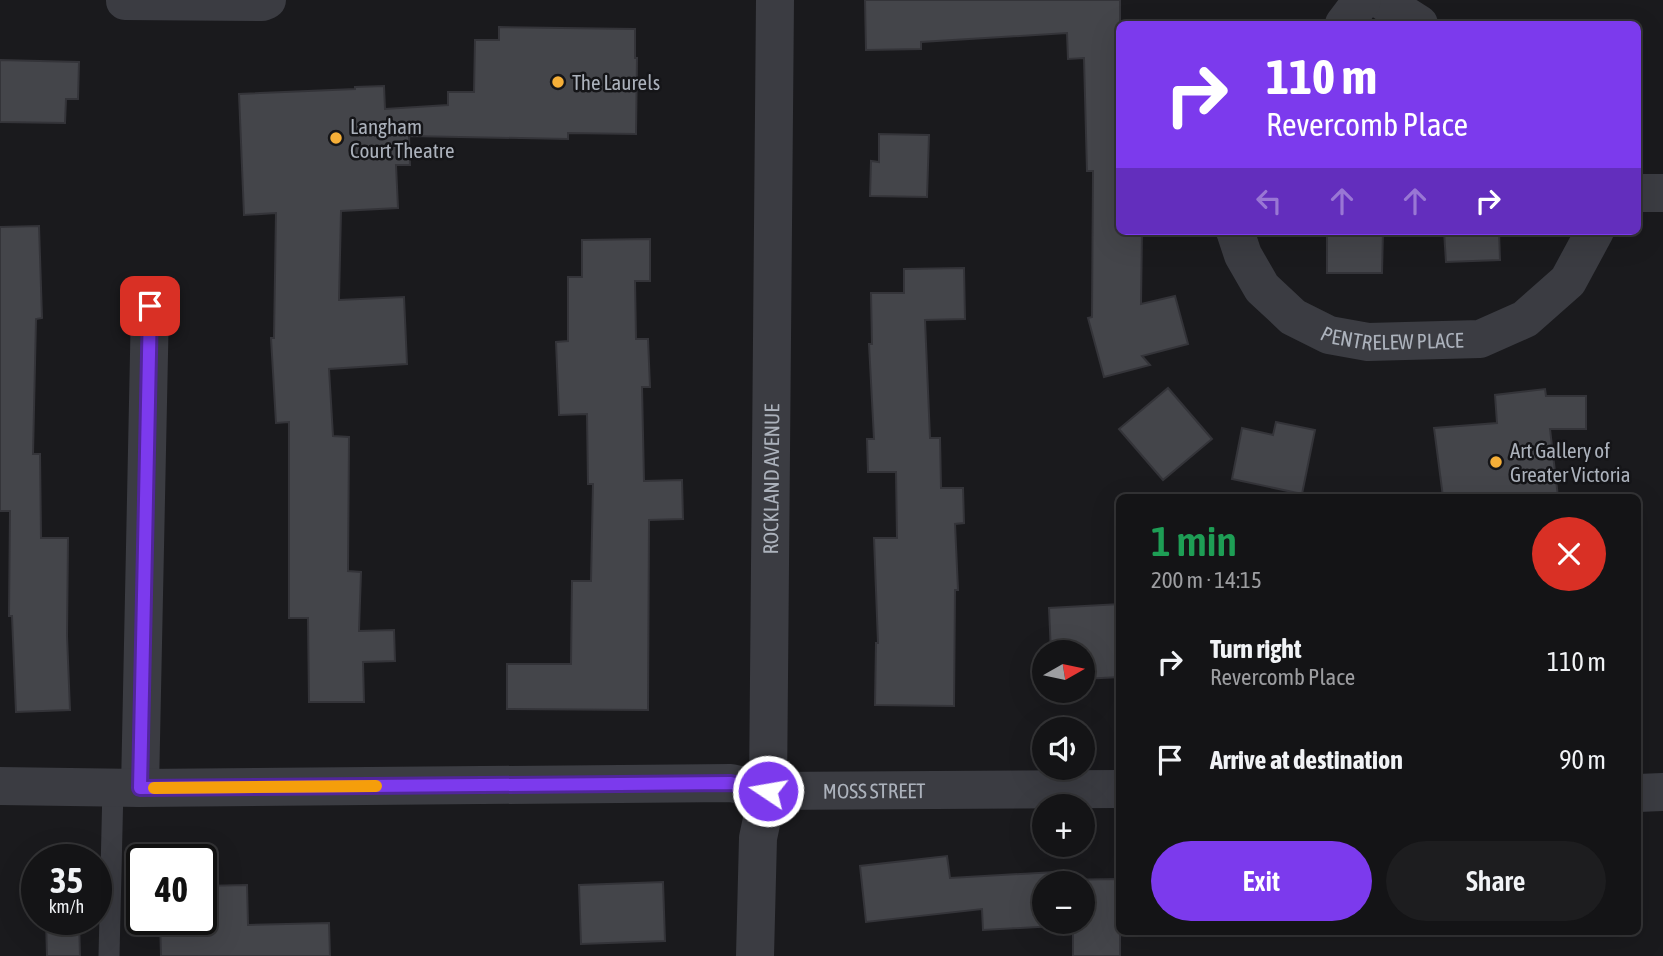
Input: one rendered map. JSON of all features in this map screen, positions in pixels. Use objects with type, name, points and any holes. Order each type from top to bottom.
[{"type":"street","points":[[125,1],[267,0]]},
{"type":"street","name":"ROCKLAND AVENUE","points":[[755,956],[758,838],[768,791],[775,0]]},
{"type":"street","points":[[1346,21],[1362,0]]},
{"type":"street","points":[[1381,0],[1414,21]]},
{"type":"street","points":[[1641,193],[1663,193]]},
{"type":"street","name":"PENTRELEW PLACE","points":[[1236,235],[1243,256],[1262,288],[1293,317],[1329,335],[1368,342],[1480,339],[1525,319],[1568,281],[1593,235]]},
{"type":"street","points":[[127,787],[150,306]]},
{"type":"street","name":"MOSS STREET","points":[[0,786],[731,783],[768,791],[1116,789]]},
{"type":"street","points":[[1641,793],[1663,792]]},
{"type":"lane","points":[[109,956],[127,787]]},
{"type":"building","points":[[865,0],[1120,0],[1120,21],[1116,21],[1116,235],[1142,235],[1141,304],[1175,296],[1188,344],[1142,356],[1150,365],[1104,377],[1088,318],[1092,317],[1093,171],[1087,171],[1084,58],[1068,59],[1067,33],[921,42],[921,49],[866,50]]},
{"type":"building","points":[[499,27],[635,29],[636,134],[568,133],[568,139],[409,136],[410,165],[396,165],[398,208],[341,211],[339,300],[404,297],[407,364],[329,369],[333,436],[349,437],[348,571],[361,572],[359,631],[394,630],[395,661],[363,662],[364,702],[309,702],[308,618],[289,618],[289,422],[276,423],[271,338],[274,338],[276,213],[244,215],[239,94],[384,86],[385,109],[448,105],[448,92],[474,92],[475,40],[499,40]]},
{"type":"building","points":[[0,60],[79,62],[78,99],[66,99],[65,123],[0,122]]},
{"type":"building","points":[[879,134],[929,135],[927,197],[870,196],[871,161],[879,162]]},
{"type":"building","points":[[39,226],[42,318],[36,319],[33,454],[40,454],[41,538],[68,538],[67,636],[70,710],[16,712],[12,616],[9,616],[10,511],[0,511],[0,227]]},
{"type":"building","points":[[1327,235],[1383,235],[1382,273],[1327,273]]},
{"type":"building","points":[[1444,235],[1499,235],[1500,260],[1446,262]]},
{"type":"building","points":[[650,239],[650,281],[635,281],[636,339],[648,339],[650,387],[642,387],[644,481],[682,480],[683,519],[649,520],[648,710],[507,709],[507,664],[571,664],[572,581],[591,581],[593,484],[588,484],[587,414],[559,415],[556,342],[568,341],[568,277],[582,277],[582,240]]},
{"type":"building","points":[[964,268],[965,319],[925,320],[930,438],[940,438],[941,488],[963,488],[964,523],[955,524],[958,590],[955,590],[954,706],[875,705],[878,643],[874,538],[897,538],[896,472],[868,472],[867,439],[874,439],[869,344],[872,344],[871,293],[904,293],[904,269]]},
{"type":"building","points":[[1168,388],[1212,439],[1163,480],[1119,429]]},
{"type":"building","name":"Art Gallery of Greater Victoria","points":[[1545,389],[1546,396],[1586,396],[1586,429],[1550,429],[1558,494],[1443,494],[1434,428],[1497,423],[1495,395]]},
{"type":"building","points":[[1276,422],[1315,430],[1302,494],[1232,479],[1242,428],[1273,435]]},
{"type":"building","points":[[1116,604],[1116,677],[1096,678],[1096,640],[1050,640],[1049,608]]},
{"type":"building","points":[[947,856],[950,878],[1032,873],[1032,927],[983,930],[982,909],[866,922],[860,866]]},
{"type":"building","points":[[1095,879],[1116,879],[1116,935],[1120,935],[1120,956],[1073,956],[1073,934],[1095,934]]},
{"type":"building","points":[[663,882],[665,941],[581,944],[579,885]]},
{"type":"building","points":[[247,885],[248,925],[329,923],[330,956],[161,956],[160,935],[217,935],[217,886]]},
{"type":"building","points":[[46,935],[79,935],[80,956],[47,956]]},
{"type":"slow traffic","points":[[154,788],[376,786]]},
{"type":"place","name":"The Laurels","points":[[558,82]]},
{"type":"place","name":"Langham Court Theatre","points":[[336,138]]},
{"type":"place","name":"Art Gallery of Greater Victoria","points":[[1496,462]]},
{"type":"route","points":[[150,306],[140,788],[731,783],[768,791]]}]
